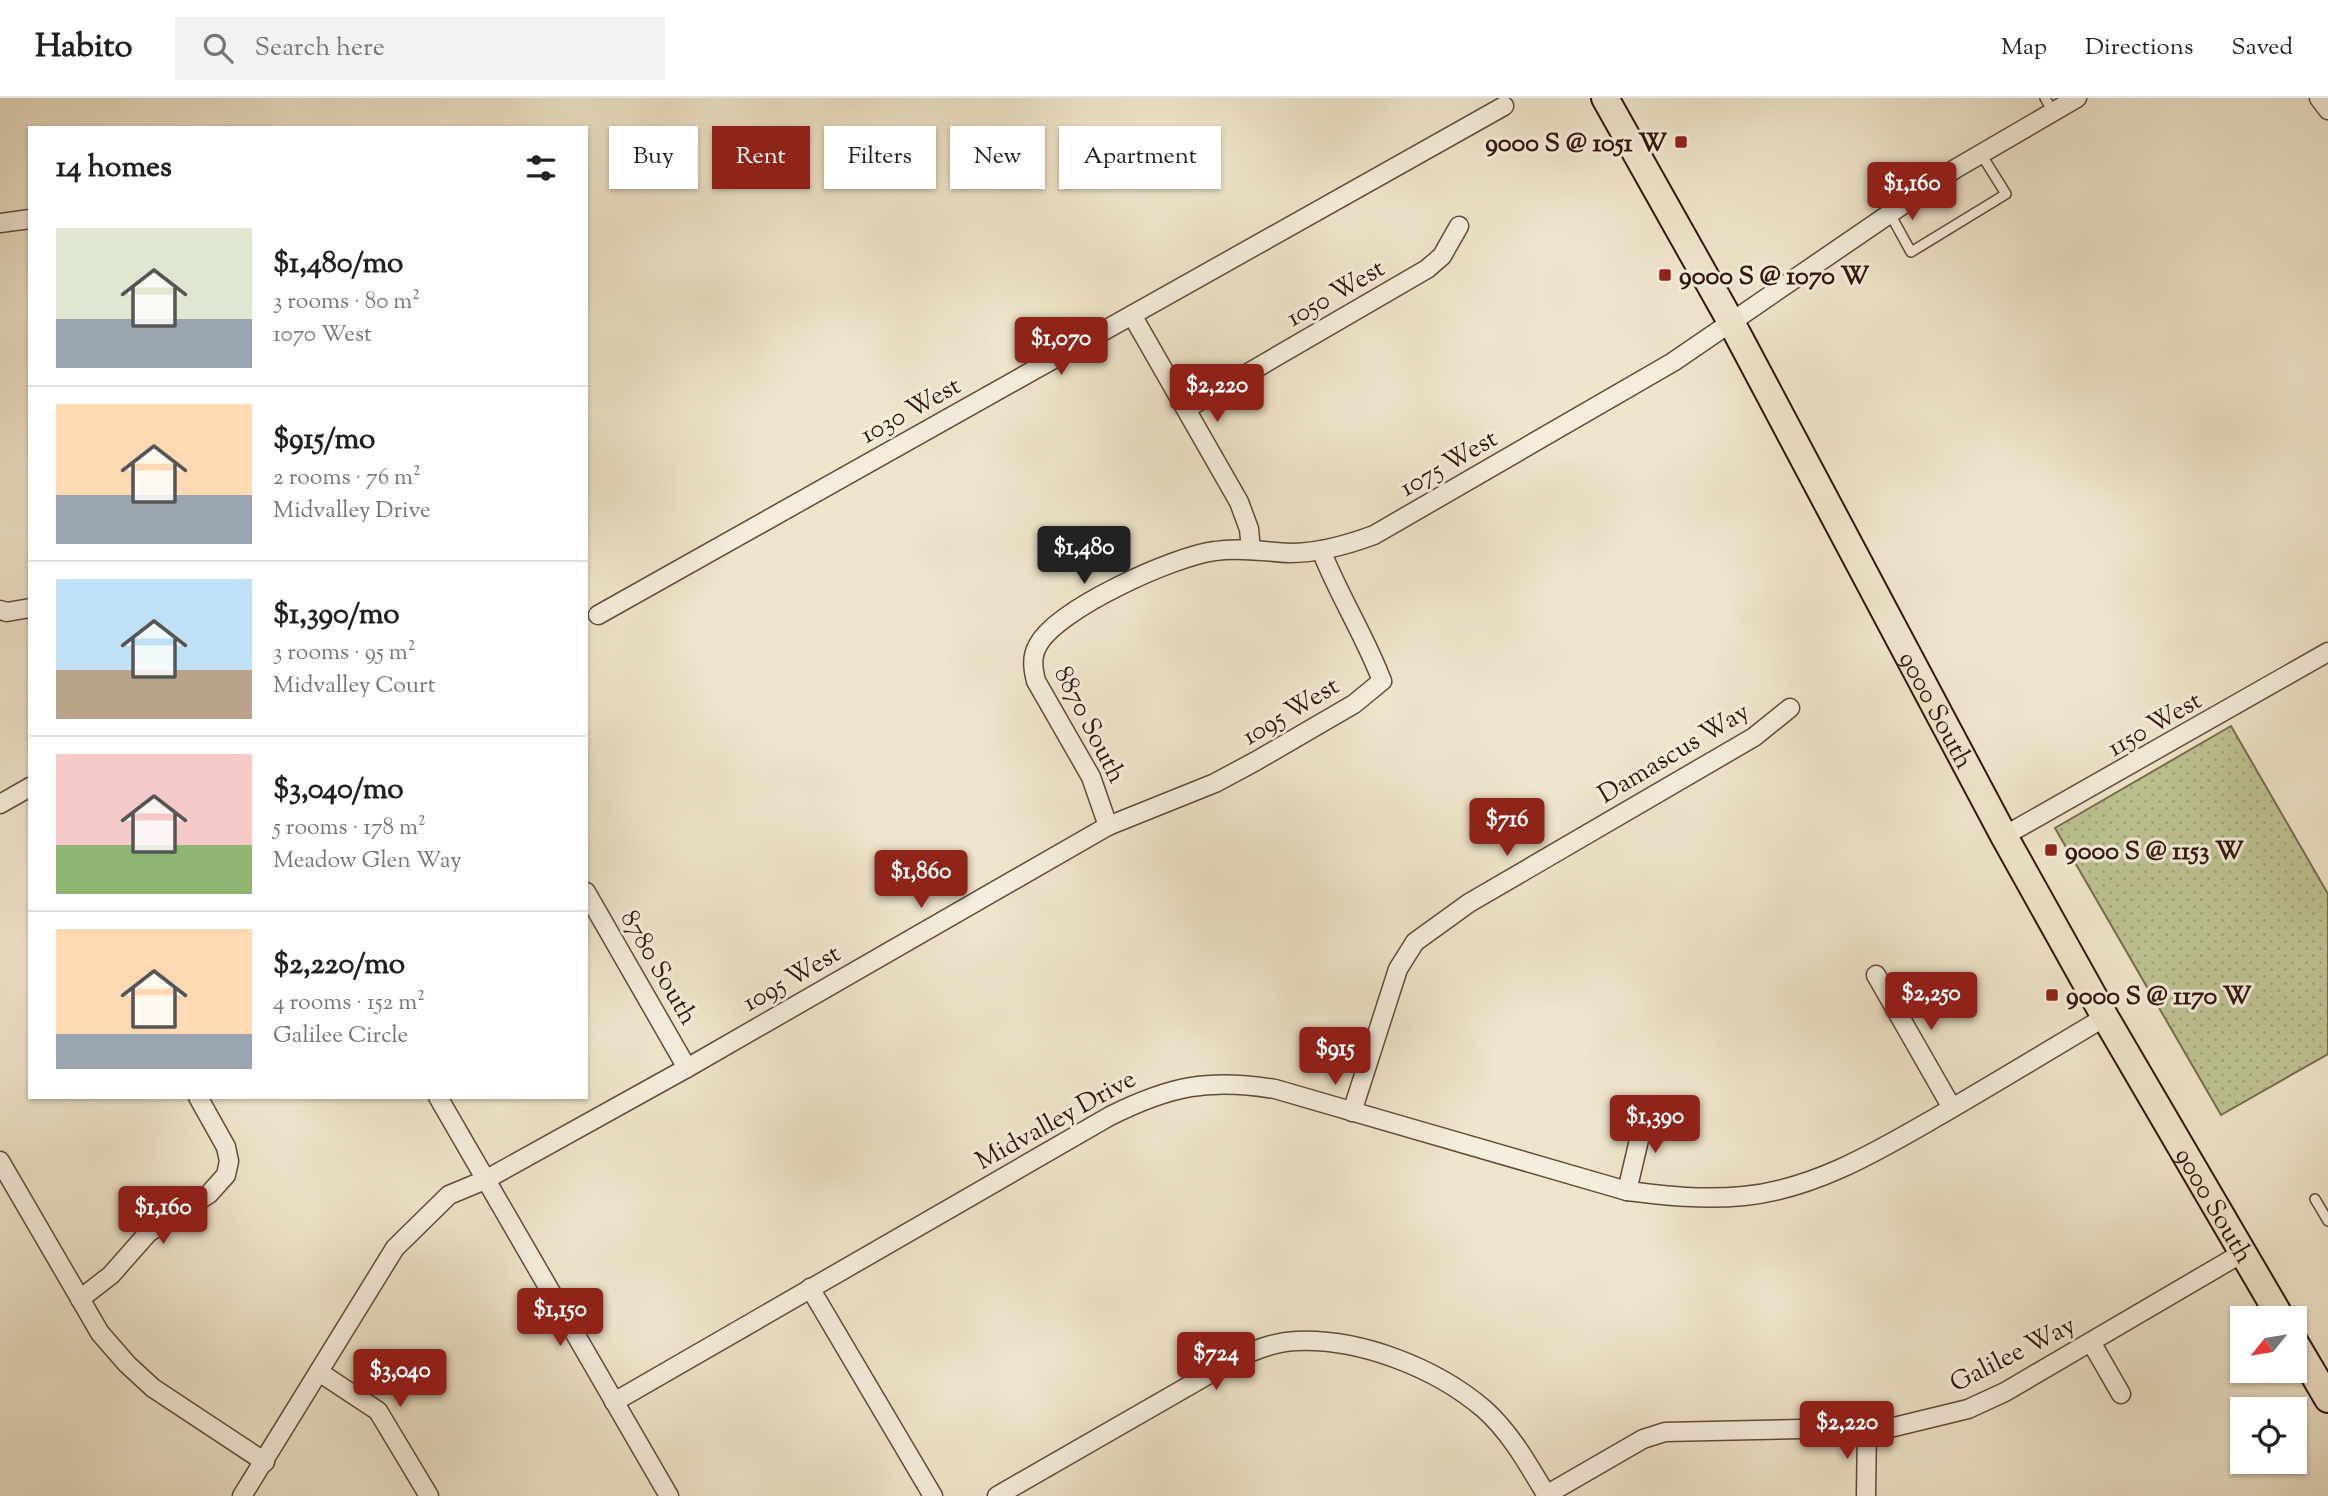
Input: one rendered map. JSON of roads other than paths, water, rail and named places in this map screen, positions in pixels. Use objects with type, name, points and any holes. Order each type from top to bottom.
[{"type":"main road","name":"9000 South","points":[[1605,98],[1731,322],[2004,836],[2105,1017],[2274,1306]]},
{"type":"main road","points":[[2307,1360],[2325,1387]]},
{"type":"street","name":"1075 West","points":[[1037,646],[1049,630],[1066,618],[1164,564],[1217,550],[1292,553],[1321,550],[1348,544],[1385,528],[1673,362],[2049,105],[2077,98]]},
{"type":"street","points":[[2319,98],[2328,110]]},
{"type":"street","name":"1030 West","points":[[598,615],[1504,106]]},
{"type":"street","points":[[0,223],[28,219]]},
{"type":"street","name":"1050 West","points":[[1186,410],[1427,269],[1441,256],[1459,226]]},
{"type":"street","points":[[1132,315],[1239,502],[1250,529],[1251,550]]},
{"type":"street","name":"1095 West","points":[[242,1496],[395,1248],[449,1195],[485,1181],[687,1068],[1108,826],[1215,783],[1256,761],[1354,704],[1382,681],[1369,646],[1336,589],[1321,550]]},
{"type":"street","points":[[0,610],[7,612],[28,607]]},
{"type":"street","name":"8870 South","points":[[1037,646],[1032,665],[1036,681],[1091,776],[1108,826]]},
{"type":"street","name":"1150 West","points":[[2004,836],[2328,652]]},
{"type":"street","name":"Damascus Way","points":[[1352,1112],[1398,969],[1415,942],[1436,924],[1469,903],[1754,737],[1790,708]]},
{"type":"street","points":[[0,804],[28,788]]},
{"type":"street","name":"8780 South","points":[[588,895],[687,1068]]},
{"type":"street","points":[[1876,975],[1952,1108]]},
{"type":"street","name":"Midvalley Drive","points":[[614,1402],[1151,1095],[1195,1084],[1236,1082],[1275,1089],[1627,1191],[1686,1198],[1746,1195],[1796,1185],[1840,1169],[1952,1108],[2105,1017]]},
{"type":"street","points":[[80,1299],[111,1275],[148,1233],[209,1194],[226,1175],[229,1161],[226,1147],[199,1099]]},
{"type":"street","points":[[439,1099],[669,1496]]},
{"type":"street","points":[[1627,1191],[1646,1110]]},
{"type":"street","points":[[0,1161],[100,1334],[153,1388],[265,1462]]},
{"type":"street","name":"Galilee Way","points":[[1546,1496],[1643,1439],[1665,1432],[1688,1429],[1894,1427],[1968,1409],[2005,1392],[2244,1252]]},
{"type":"street","points":[[810,1288],[933,1496]]},
{"type":"street","points":[[997,1496],[1239,1357],[1270,1345],[1295,1341],[1324,1342],[1369,1351],[1451,1383],[1486,1411],[1520,1451],[1546,1496]]},
{"type":"street","points":[[2091,1342],[2121,1394]]},
{"type":"street","points":[[320,1372],[378,1411],[429,1496]]},
{"type":"street","points":[[1866,1496],[1867,1427]]},
{"type":"lane","points":[[1890,214],[1911,252],[2006,194],[1981,153]]},
{"type":"lane","points":[[2315,1199],[2328,1221]]},
{"type":"place","name":"9000 S @ 1051 W","points":[[1681,142]]},
{"type":"place","name":"9000 S @ 1070 W","points":[[1665,275]]},
{"type":"place","name":"9000 S @ 1153 W","points":[[2051,850]]},
{"type":"place","name":"9000 S @ 1170 W","points":[[2052,995]]}]
